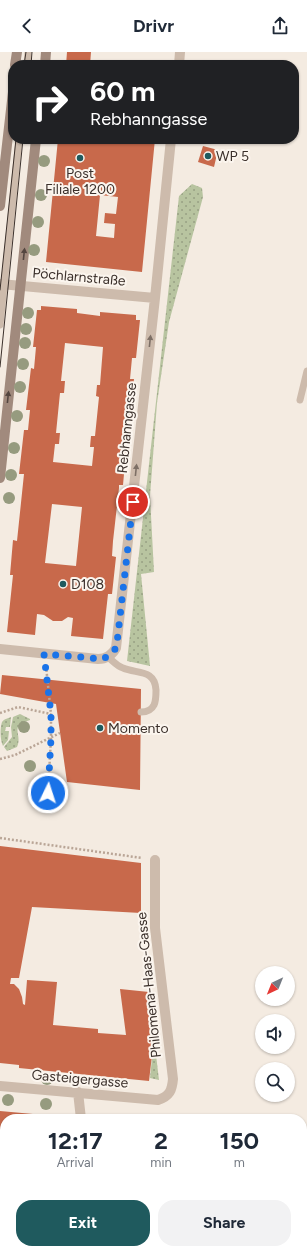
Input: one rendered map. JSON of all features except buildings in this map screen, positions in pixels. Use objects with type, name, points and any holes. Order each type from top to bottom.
[{"type":"main road","points":[[0,206],[8,136]]},
{"type":"main road","points":[[0,478],[35,144]]},
{"type":"street","name":"Rebhanngasse","points":[[108,657],[114,651],[117,643],[170,144]]},
{"type":"street","name":"Pöchlarnstraße","points":[[2,284],[155,298]]},
{"type":"street","points":[[0,649],[98,659],[108,657]]},
{"type":"street","name":"Philomena-Haas-Gasse","points":[[156,860],[155,928],[173,1079],[172,1091],[168,1095],[158,1100]]},
{"type":"street","name":"Gasteigergasse","points":[[0,1086],[158,1100]]},
{"type":"street","points":[[78,1092],[80,1114]]},
{"type":"lane","points":[[0,325],[2,284],[18,144]]},
{"type":"lane","points":[[300,400],[307,371]]},
{"type":"lane","points":[[108,657],[118,666],[150,675],[155,682],[155,704],[149,711],[141,712]]},
{"type":"path","points":[[44,654],[51,714],[48,793]]},
{"type":"path","points":[[0,713],[18,708],[51,714]]},
{"type":"path","points":[[0,759],[14,755],[60,734]]},
{"type":"path","points":[[0,838],[156,860]]},
{"type":"green space","points":[[192,184],[202,188],[203,197],[169,322],[157,403],[150,496],[154,572],[141,574],[150,666],[127,661],[179,196]]},
{"type":"green space","points":[[20,714],[30,720],[20,725],[18,728],[17,747],[7,751],[4,747],[12,737],[11,727],[13,717]]},
{"type":"green space","points":[[11,717],[10,727],[6,727],[5,731],[9,731],[8,740],[3,746],[1,741],[2,722]]},
{"type":"green space","points":[[154,1038],[159,1080],[150,1078]]},
{"type":"tram line","points":[[25,60],[26,52]]},
{"type":"tram line","points":[[31,60],[32,52]]},
{"type":"tram line","points":[[0,290],[15,144]]},
{"type":"tram line","points":[[0,367],[22,144]]},
{"type":"place","name":"WP 5","points":[[208,156]]},
{"type":"place","name":"Post Filiale 1200","points":[[80,158]]},
{"type":"place","name":"D108","points":[[63,584]]},
{"type":"place","name":"Momento","points":[[100,728]]},
{"type":"route","points":[[48,793],[51,714],[44,654],[103,659],[108,657],[116,648],[133,502]]}]
